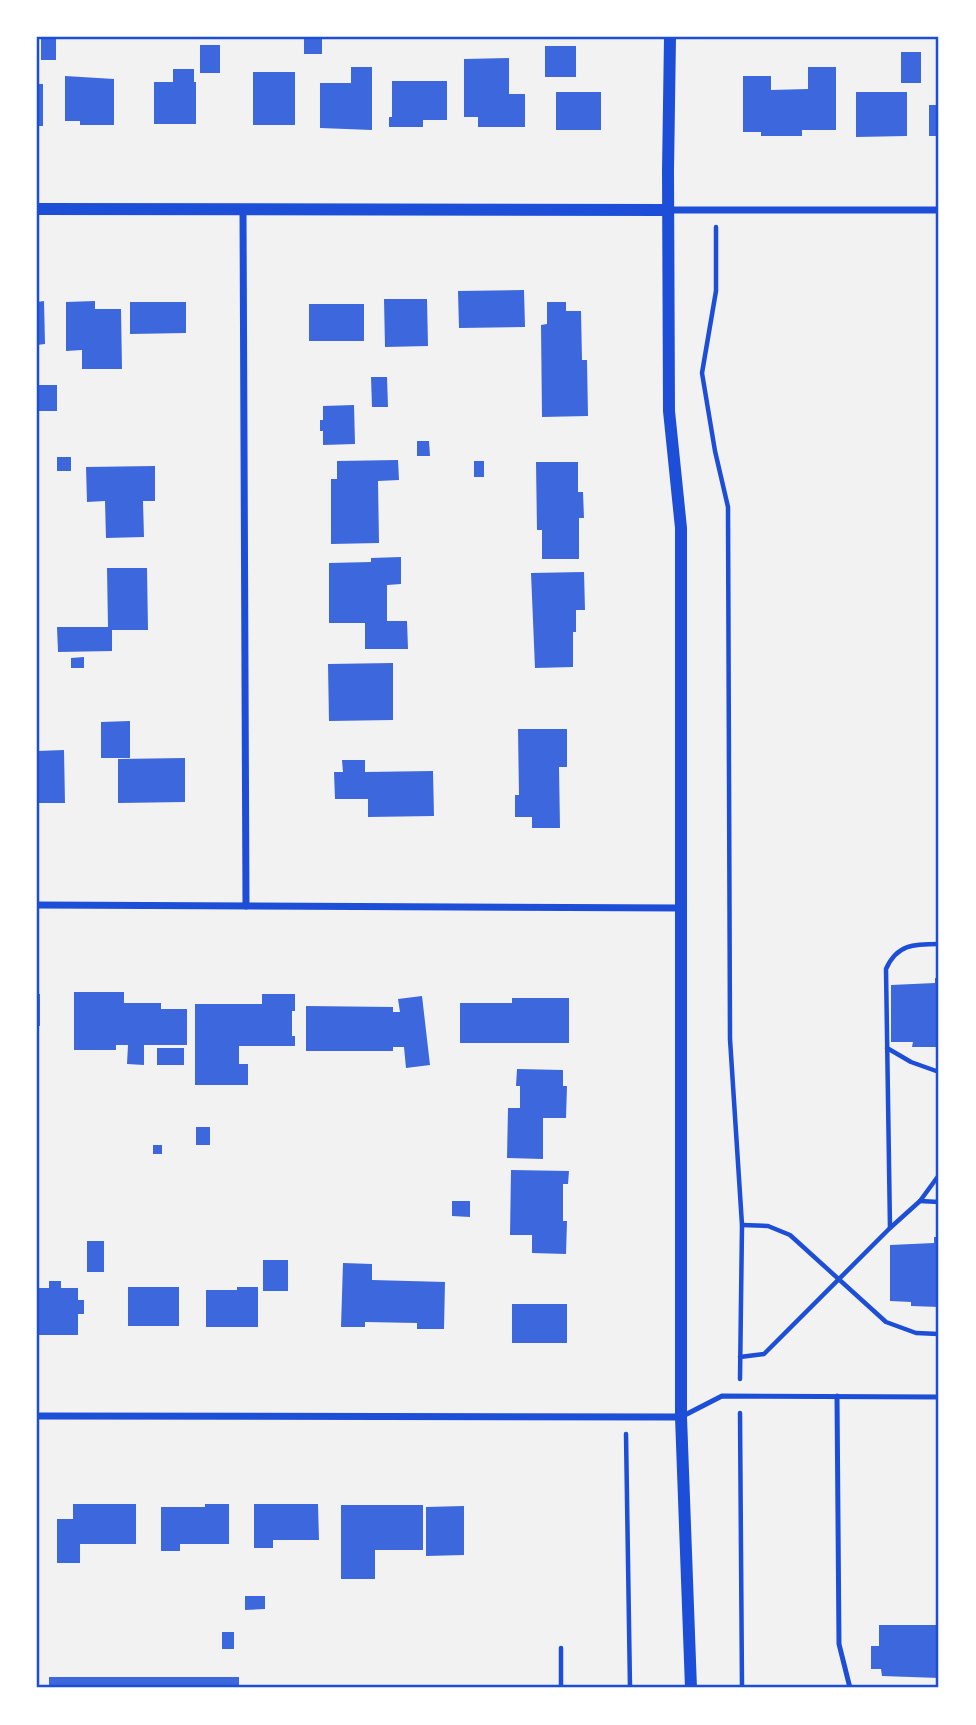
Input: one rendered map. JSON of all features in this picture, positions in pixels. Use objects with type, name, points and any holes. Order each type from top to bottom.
[{"type":"street","points":[[670,37],[670,411],[681,528],[681,1417],[691,1688]]},
{"type":"street","points":[[37,209],[939,209]]},
{"type":"street","points":[[243,211],[246,906]]},
{"type":"street","points":[[37,905],[682,908]]},
{"type":"street","points":[[37,1416],[681,1417]]},
{"type":"lane","points":[[681,1417],[722,1396],[939,1396]]},
{"type":"lane","points":[[837,1396],[839,1644],[849,1688]]},
{"type":"path","points":[[716,210],[716,291],[702,373],[728,508],[730,1039],[742,1225],[742,1688]]},
{"type":"path","points":[[890,1228],[886,969],[892,956],[906,947],[939,944]]},
{"type":"path","points":[[887,1048],[911,1062],[939,1072]]},
{"type":"path","points":[[740,1357],[764,1354],[920,1201],[939,1175]]},
{"type":"path","points":[[920,1201],[939,1202]]},
{"type":"path","points":[[742,1225],[768,1226],[790,1235],[886,1322],[916,1333],[939,1334]]},
{"type":"path","points":[[627,1417],[630,1688]]},
{"type":"path","points":[[561,1648],[561,1688]]},
{"type":"building","points":[[304,37],[322,37],[322,54],[304,54]]},
{"type":"building","points":[[41,38],[56,38],[56,60],[41,60]]},
{"type":"building","points":[[200,45],[220,45],[220,73],[200,73]]},
{"type":"building","points":[[545,46],[576,46],[576,77],[545,77]]},
{"type":"building","points":[[901,52],[921,52],[921,83],[901,83]]},
{"type":"building","points":[[509,58],[509,94],[525,94],[525,127],[478,127],[478,117],[464,117],[464,59]]},
{"type":"building","points":[[351,67],[372,67],[372,130],[320,128],[320,83],[351,83]]},
{"type":"building","points":[[808,67],[836,67],[836,130],[802,130],[802,136],[761,136],[761,132],[743,132],[743,76],[771,76],[771,90],[808,89]]},
{"type":"building","points":[[173,69],[194,69],[196,124],[154,124],[154,82],[173,82]]},
{"type":"building","points":[[253,72],[295,72],[295,125],[253,125]]},
{"type":"building","points":[[65,76],[114,79],[114,125],[80,125],[80,121],[65,121]]},
{"type":"building","points":[[392,81],[447,81],[447,120],[423,120],[423,127],[389,127],[389,117],[392,117]]},
{"type":"building","points":[[37,84],[43,84],[43,126],[37,126]]},
{"type":"building","points":[[556,92],[601,92],[601,130],[556,130]]},
{"type":"building","points":[[856,92],[907,92],[907,136],[856,137]]},
{"type":"building","points":[[929,105],[939,105],[939,136],[929,136]]},
{"type":"building","points":[[524,290],[525,327],[459,328],[458,291]]},
{"type":"building","points":[[384,299],[427,299],[428,346],[385,347]]},
{"type":"building","points":[[44,301],[45,344],[37,345],[37,302]]},
{"type":"building","points":[[95,301],[95,309],[121,309],[122,369],[82,369],[82,350],[66,351],[66,302]]},
{"type":"building","points":[[130,302],[186,302],[186,333],[130,334]]},
{"type":"building","points":[[547,302],[566,302],[566,311],[581,311],[582,360],[587,360],[588,416],[542,417],[541,325],[547,324]]},
{"type":"building","points":[[309,304],[364,304],[364,341],[309,341]]},
{"type":"building","points":[[371,377],[387,377],[388,407],[372,407]]},
{"type":"building","points":[[37,385],[57,385],[57,411],[37,411]]},
{"type":"building","points":[[354,405],[355,444],[323,445],[320,420],[323,420],[323,406]]},
{"type":"building","points":[[417,441],[429,441],[430,456],[417,456]]},
{"type":"building","points":[[57,457],[71,457],[71,471],[57,471]]},
{"type":"building","points":[[398,460],[399,480],[378,481],[379,543],[331,544],[331,479],[337,479],[337,461]]},
{"type":"building","points":[[474,461],[484,461],[484,477],[474,477]]},
{"type":"building","points":[[536,462],[578,462],[578,492],[583,492],[584,518],[579,518],[579,559],[542,559],[542,530],[537,530]]},
{"type":"building","points":[[155,466],[155,501],[143,501],[144,537],[106,538],[105,501],[87,502],[86,467]]},
{"type":"building","points":[[401,557],[401,584],[387,585],[387,621],[407,621],[408,649],[365,649],[365,623],[329,623],[329,563],[371,562],[371,558]]},
{"type":"building","points":[[107,568],[147,568],[148,630],[112,630],[112,651],[58,652],[57,627],[108,627]]},
{"type":"building","points":[[584,572],[585,610],[576,610],[573,667],[535,668],[531,573]]},
{"type":"building","points":[[84,657],[84,668],[71,668],[71,658]]},
{"type":"building","points":[[393,663],[393,720],[329,721],[328,664]]},
{"type":"building","points":[[130,721],[130,758],[101,758],[101,722]]},
{"type":"building","points":[[518,729],[567,729],[567,767],[559,767],[560,828],[532,828],[532,817],[515,817],[515,795],[519,795]]},
{"type":"building","points":[[64,750],[65,803],[37,803],[37,751]]},
{"type":"building","points":[[185,758],[185,802],[118,803],[118,759]]},
{"type":"building","points":[[342,760],[365,760],[365,772],[433,771],[434,816],[368,817],[368,799],[335,799],[334,772],[343,772]]},
{"type":"building","points":[[935,978],[939,978],[939,1047],[912,1047],[913,1042],[891,1042],[891,985],[935,983]]},
{"type":"building","points":[[74,992],[124,992],[124,1003],[161,1003],[161,1009],[187,1009],[187,1045],[144,1045],[144,1065],[127,1064],[128,1045],[116,1045],[116,1050],[74,1050]]},
{"type":"building","points":[[37,994],[40,994],[40,1026],[37,1026]]},
{"type":"building","points":[[262,994],[295,994],[292,1036],[295,1036],[295,1046],[239,1046],[239,1064],[248,1064],[248,1085],[195,1085],[195,1004],[262,1004]]},
{"type":"building","points":[[422,996],[430,1065],[406,1068],[404,1047],[393,1047],[393,1051],[306,1051],[306,1006],[393,1007],[393,1012],[400,1012],[398,999]]},
{"type":"building","points":[[512,998],[569,998],[569,1043],[460,1043],[460,1003],[512,1003]]},
{"type":"building","points":[[157,1048],[184,1048],[184,1065],[157,1065]]},
{"type":"building","points":[[517,1069],[563,1070],[563,1086],[567,1086],[566,1118],[543,1118],[543,1159],[507,1158],[508,1108],[520,1108],[520,1086],[516,1086]]},
{"type":"building","points":[[196,1127],[210,1127],[210,1145],[196,1145]]},
{"type":"building","points":[[153,1145],[162,1145],[162,1154],[153,1154]]},
{"type":"building","points":[[511,1170],[569,1171],[568,1184],[563,1184],[563,1221],[567,1221],[566,1254],[532,1253],[532,1235],[510,1235]]},
{"type":"building","points":[[452,1201],[470,1201],[470,1217],[452,1216]]},
{"type":"building","points":[[934,1237],[939,1237],[939,1307],[911,1306],[911,1302],[890,1301],[890,1245],[934,1243]]},
{"type":"building","points":[[87,1241],[104,1241],[104,1272],[87,1272]]},
{"type":"building","points":[[263,1260],[288,1260],[288,1291],[263,1291]]},
{"type":"building","points":[[343,1263],[372,1264],[372,1280],[445,1282],[444,1329],[417,1329],[417,1323],[365,1322],[365,1327],[341,1327]]},
{"type":"building","points":[[49,1281],[61,1281],[61,1288],[78,1288],[78,1300],[84,1300],[84,1314],[78,1314],[78,1335],[37,1335],[37,1288],[49,1288]]},
{"type":"building","points":[[128,1287],[179,1287],[179,1326],[128,1326]]},
{"type":"building","points":[[237,1287],[258,1287],[258,1327],[206,1327],[206,1290],[237,1290]]},
{"type":"building","points":[[512,1304],[567,1304],[567,1343],[512,1343]]},
{"type":"building","points":[[73,1504],[136,1504],[136,1544],[80,1544],[80,1563],[57,1563],[57,1519],[73,1519]]},
{"type":"building","points":[[205,1504],[229,1504],[229,1544],[180,1544],[180,1551],[161,1551],[161,1507],[205,1507]]},
{"type":"building","points":[[254,1504],[318,1504],[319,1540],[273,1540],[273,1548],[254,1548]]},
{"type":"building","points":[[341,1505],[423,1505],[423,1550],[375,1550],[375,1579],[341,1579]]},
{"type":"building","points":[[464,1506],[464,1555],[426,1556],[426,1507]]},
{"type":"building","points":[[245,1596],[265,1596],[265,1609],[245,1610]]},
{"type":"building","points":[[879,1625],[939,1625],[939,1678],[882,1676],[881,1669],[871,1669],[871,1646],[879,1646]]},
{"type":"building","points":[[222,1632],[234,1632],[234,1649],[222,1649]]},
{"type":"building","points":[[49,1677],[239,1677],[239,1688],[49,1688]]}]
